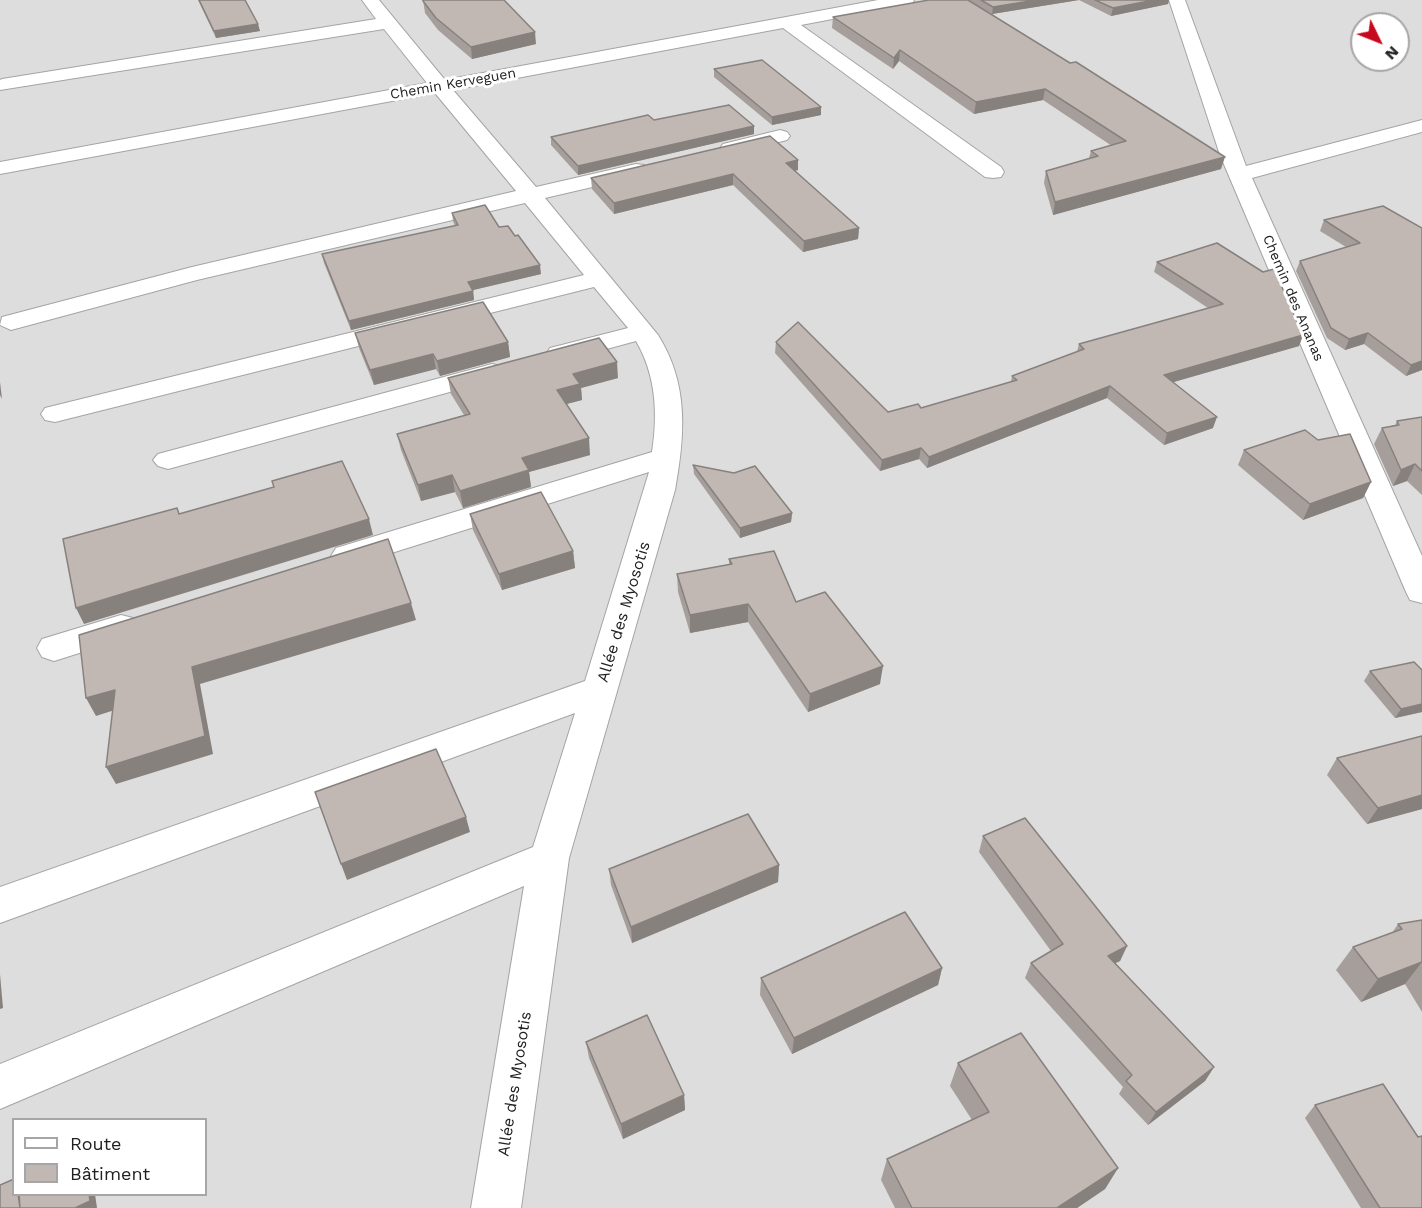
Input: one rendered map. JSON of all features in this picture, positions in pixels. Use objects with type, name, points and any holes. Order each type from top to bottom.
[{"type":"street","name":"Allée des Myosotis","points":[[369,0],[438,87],[532,194],[642,332],[659,359],[668,394],[670,437],[660,490],[549,858],[496,1208]]},
{"type":"street","name":"Chemin des Ananas","points":[[1176,0],[1240,174],[1422,592]]},
{"type":"street","name":"Chemin Kerveguen","points":[[0,168],[896,1]]},
{"type":"street","points":[[2,85],[387,22]]},
{"type":"street","points":[[786,22],[993,172]]},
{"type":"street","points":[[1240,174],[1422,126]]},
{"type":"street","points":[[713,152],[780,136]]},
{"type":"street","points":[[11,322],[192,274],[656,165]]},
{"type":"street","points":[[55,414],[599,279]]},
{"type":"street","points":[[168,460],[642,332]]},
{"type":"street","points":[[315,566],[666,457]]},
{"type":"street","points":[[54,648],[144,620]]},
{"type":"street","points":[[0,905],[601,689]]},
{"type":"street","points":[[0,1087],[549,858]]},
{"type":"shaded area","points":[[0,0],[1422,0],[1422,1208],[0,1208]]},
{"type":"building","points":[[199,0],[245,0],[258,24],[214,31]]},
{"type":"building","points":[[423,0],[504,0],[535,32],[471,47],[436,18]]},
{"type":"building","points":[[929,0],[968,0],[1070,63],[1076,62],[1225,157],[1055,202],[1046,171],[1098,156],[1091,151],[1126,141],[1045,89],[976,102],[900,50],[894,58],[833,17]]},
{"type":"building","points":[[981,0],[1036,0],[993,7]]},
{"type":"building","points":[[1095,0],[1154,0],[1113,8]]},
{"type":"building","points":[[762,60],[821,107],[772,117],[714,69]]},
{"type":"building","points":[[729,105],[754,126],[578,166],[551,137],[648,115],[654,120]]},
{"type":"building","points":[[770,136],[798,160],[786,163],[859,228],[804,241],[733,174],[614,203],[591,178]]},
{"type":"building","points":[[485,205],[499,227],[508,226],[515,236],[518,235],[540,265],[468,282],[473,291],[349,321],[322,254],[458,225],[452,213]]},
{"type":"building","points":[[1383,206],[1422,228],[1422,361],[1411,365],[1368,333],[1349,339],[1331,328],[1300,261],[1360,243],[1324,220]]},
{"type":"building","points":[[1217,243],[1263,272],[1274,269],[1303,335],[1164,375],[1217,417],[1167,433],[1110,386],[929,457],[921,448],[882,460],[776,342],[798,322],[888,412],[918,404],[921,408],[1017,380],[1012,376],[1084,349],[1079,344],[1223,304],[1157,262]]},
{"type":"building","points":[[483,302],[508,342],[437,361],[433,354],[370,370],[355,333]]},
{"type":"building","points":[[599,338],[617,362],[573,374],[580,384],[557,390],[589,438],[522,458],[529,470],[460,491],[452,475],[418,485],[397,434],[470,414],[448,378]]},
{"type":"building","points":[[1422,417],[1422,471],[1415,464],[1401,470],[1382,428],[1399,425],[1397,421]]},
{"type":"building","points":[[1305,430],[1318,440],[1350,434],[1371,482],[1310,504],[1244,450]]},
{"type":"building","points":[[342,461],[369,519],[76,608],[63,539],[177,508],[179,514],[274,487],[272,481]]},
{"type":"building","points":[[693,465],[734,473],[755,466],[792,513],[740,528]]},
{"type":"building","points":[[541,492],[573,551],[499,574],[470,514]]},
{"type":"building","points":[[388,539],[411,603],[192,667],[205,736],[106,767],[115,690],[86,698],[79,635]]},
{"type":"building","points":[[774,551],[796,602],[825,592],[883,666],[810,694],[748,604],[690,615],[677,574],[732,564],[729,559]]},
{"type":"building","points":[[1414,662],[1422,670],[1422,704],[1401,709],[1370,671]]},
{"type":"building","points":[[1422,736],[1422,795],[1378,808],[1337,758]]},
{"type":"building","points":[[436,749],[466,817],[341,864],[315,792]]},
{"type":"building","points":[[748,814],[779,865],[631,927],[609,869]]},
{"type":"building","points":[[1025,818],[1127,946],[1108,956],[1214,1067],[1156,1112],[1126,1081],[1132,1075],[1031,963],[1063,944],[983,836]]},
{"type":"building","points":[[905,912],[942,968],[794,1038],[761,978]]},
{"type":"building","points":[[1422,920],[1422,962],[1378,979],[1353,947],[1402,929],[1398,924]]},
{"type":"building","points":[[647,1015],[684,1095],[621,1124],[586,1042]]},
{"type":"building","points":[[1021,1033],[1118,1168],[1057,1208],[912,1208],[887,1159],[989,1112],[958,1063]]},
{"type":"building","points":[[1383,1084],[1418,1137],[1422,1136],[1422,1208],[1380,1208],[1315,1105]]},
{"type":"building","points":[[12,1180],[12,1196],[18,1196],[20,1208],[0,1208],[0,1185]]},
{"type":"building","points":[[19,1196],[89,1196],[90,1201],[75,1208],[20,1208]]}]
